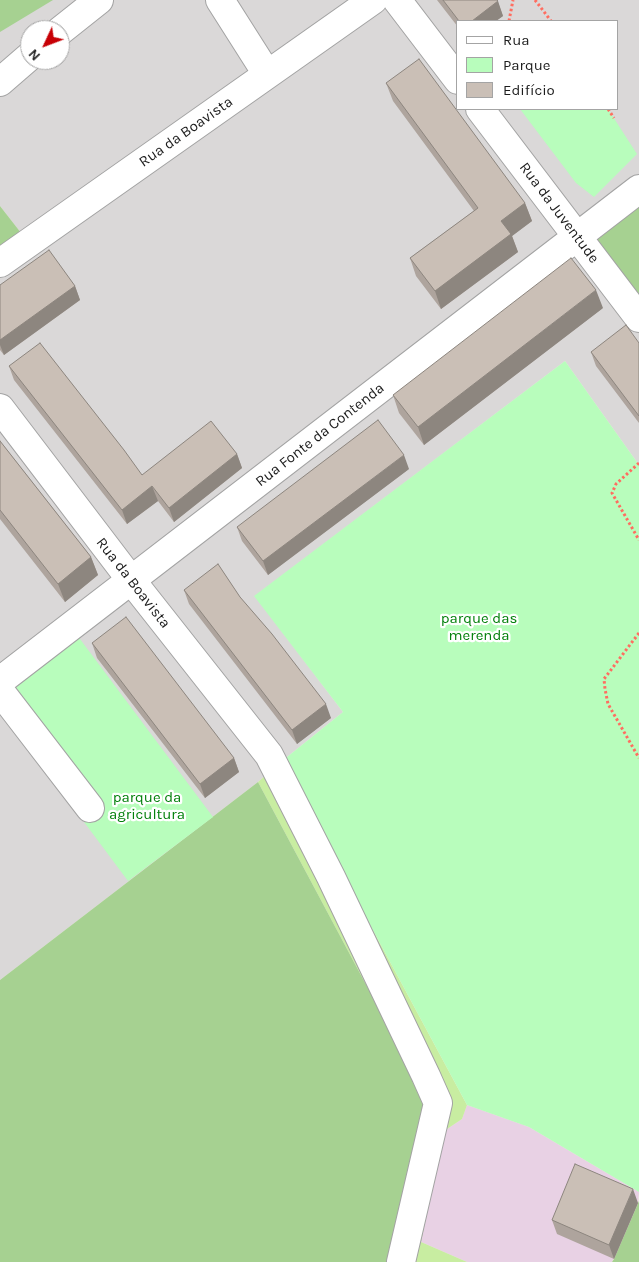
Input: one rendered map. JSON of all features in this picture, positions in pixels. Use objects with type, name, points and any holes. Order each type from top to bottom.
[{"type":"street","points":[[70,22],[99,0]]},
{"type":"street","points":[[220,0],[267,74]]},
{"type":"street","name":"Rua da Boavista","points":[[0,263],[372,0]]},
{"type":"street","points":[[397,0],[456,77]]},
{"type":"street","points":[[0,82],[20,65]]},
{"type":"street","name":"Rua da Juventude","points":[[481,110],[639,318]]},
{"type":"street","name":"Rua Fonte da Contenda","points":[[0,681],[639,189]]},
{"type":"street","name":"Rua da Boavista","points":[[0,408],[131,580],[269,755],[339,894],[422,1067],[438,1103],[401,1262]]},
{"type":"street","points":[[0,691],[90,808]]},
{"type":"path","points":[[509,20],[513,0]]},
{"type":"path","points":[[535,0],[550,20]]},
{"type":"path","points":[[609,110],[614,118]]},
{"type":"path","points":[[639,463],[616,484],[612,493],[639,540]]},
{"type":"path","points":[[639,633],[604,679],[608,704],[639,758]]},
{"type":"shaded area","points":[[0,0],[639,0],[639,465],[565,361],[255,596],[343,712],[258,782],[0,980],[0,255],[25,238],[0,206]]},
{"type":"shaded area","points":[[467,1105],[529,1127],[639,1192],[638,1203],[612,1262],[467,1262],[421,1242],[444,1131],[462,1119]]},
{"type":"green space","points":[[0,0],[53,0],[0,32]]},
{"type":"green space","points":[[521,110],[609,110],[637,154],[594,197],[576,183]]},
{"type":"green space","points":[[639,203],[639,296],[594,236]]},
{"type":"green space","points":[[0,206],[25,238],[0,255]]},
{"type":"green space","name":"parque das merenda","points":[[565,361],[639,465],[639,1192],[529,1127],[467,1105],[282,761],[343,712],[254,596]]},
{"type":"green space","name":"parque da agricultura","points":[[77,635],[213,817],[128,881],[84,822],[101,810],[11,691]]},
{"type":"green space","points":[[282,761],[467,1105],[462,1119],[444,1131],[258,782]]},
{"type":"green space","points":[[258,782],[444,1131],[421,1242],[414,1262],[0,1262],[0,980]]},
{"type":"green space","points":[[639,1201],[639,1262],[612,1262],[614,1259]]},
{"type":"green space","points":[[421,1242],[467,1262],[414,1262]]},
{"type":"building","points":[[443,0],[498,1],[473,20],[458,20]]},
{"type":"building","points":[[419,59],[525,203],[501,221],[511,234],[435,291],[410,258],[478,208],[386,83]]},
{"type":"building","points":[[49,250],[75,286],[0,340],[0,285]]},
{"type":"building","points":[[571,258],[596,290],[418,427],[393,395]]},
{"type":"building","points":[[626,325],[639,343],[639,416],[591,352]]},
{"type":"building","points":[[40,343],[142,475],[211,421],[237,454],[169,508],[152,486],[122,510],[9,366]]},
{"type":"building","points":[[378,420],[404,455],[263,561],[237,527]]},
{"type":"building","points":[[0,441],[91,557],[58,584],[0,510]]},
{"type":"building","points":[[218,564],[240,597],[272,634],[326,704],[292,730],[184,590]]},
{"type":"building","points":[[126,617],[234,758],[200,784],[92,643]]},
{"type":"building","points":[[575,1164],[633,1189],[609,1245],[552,1220]]}]
